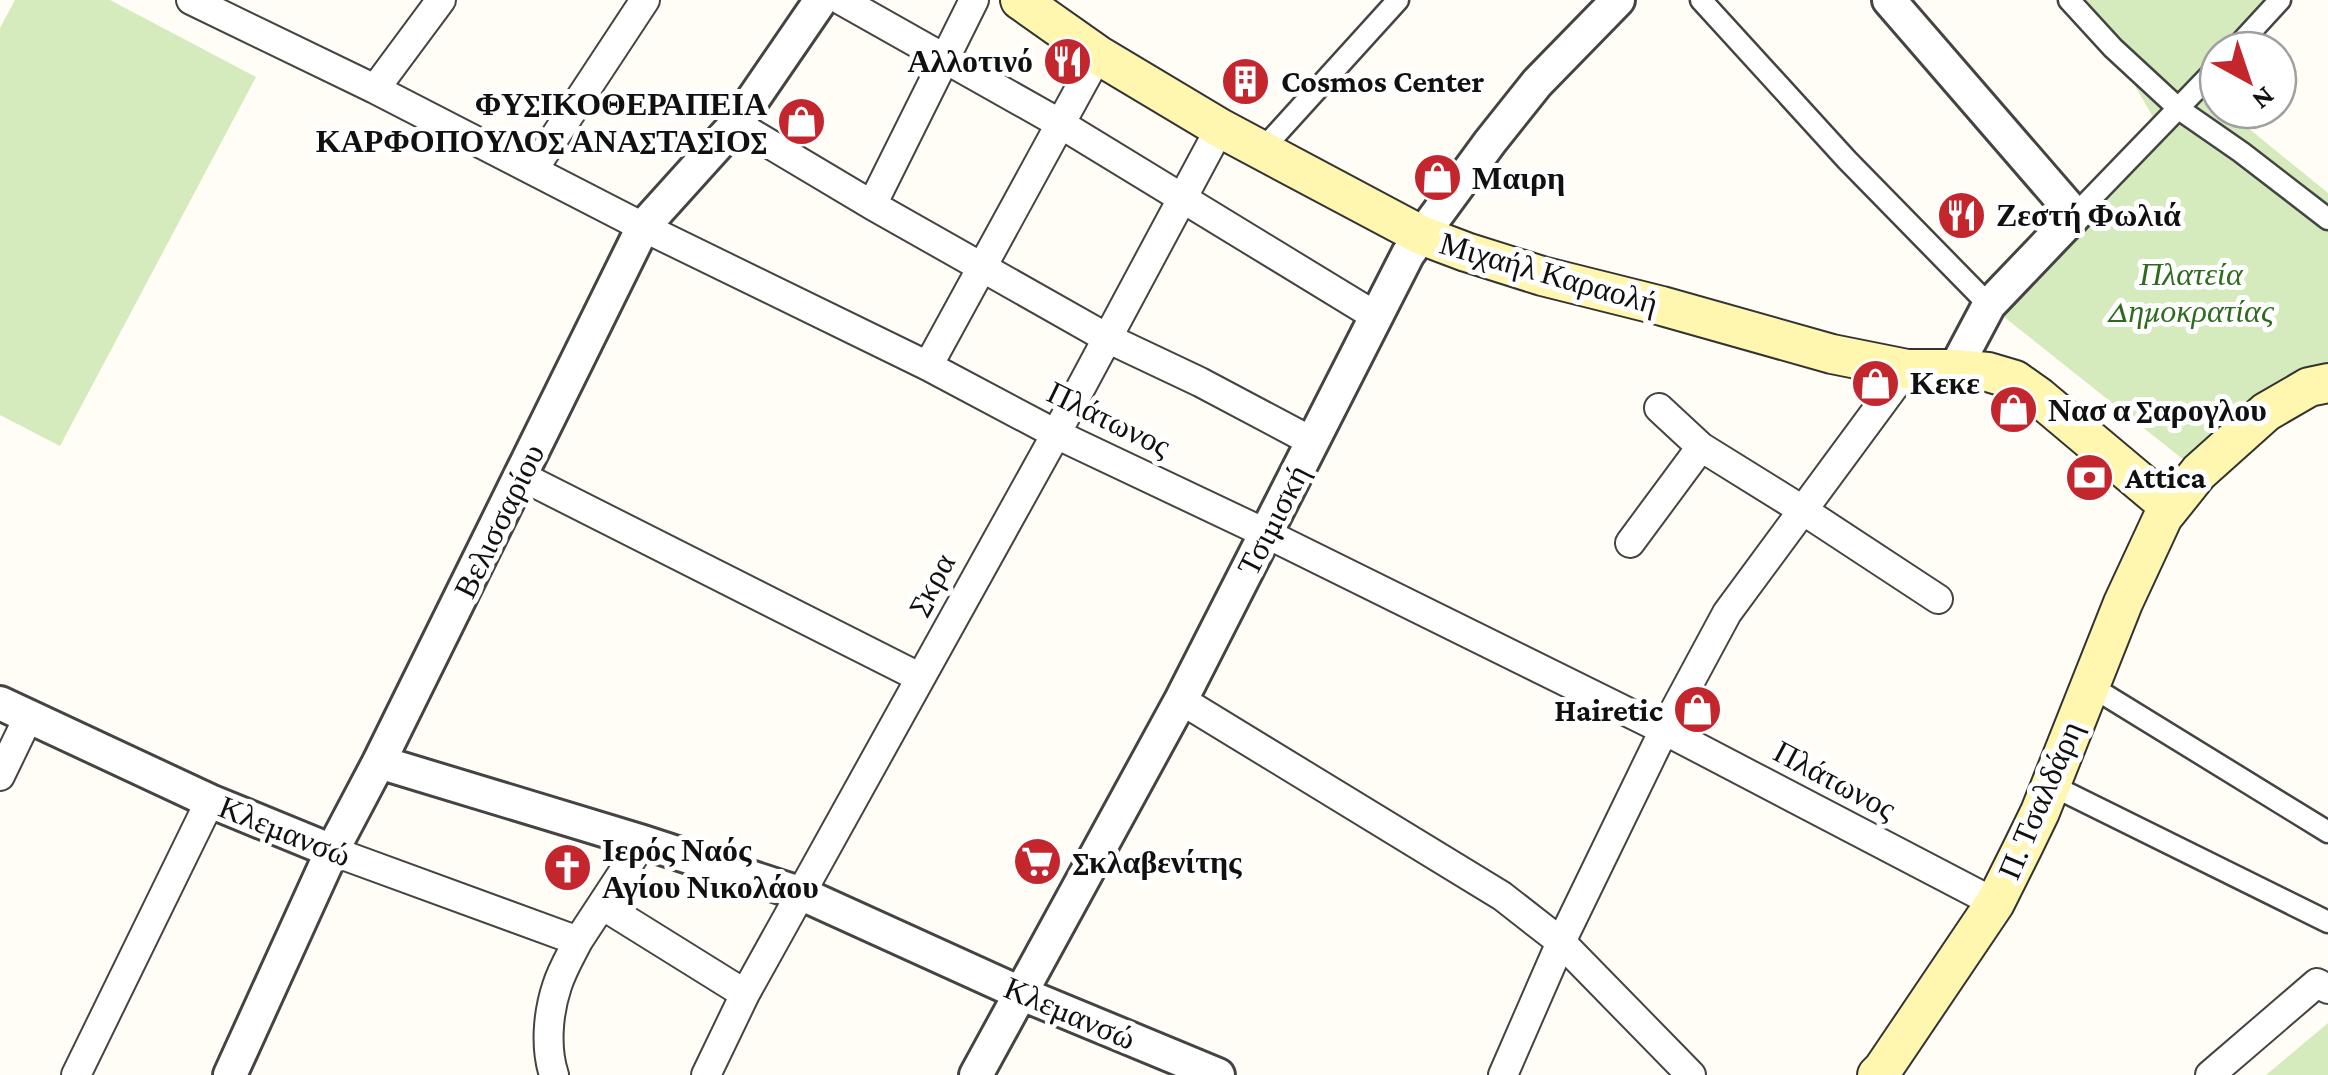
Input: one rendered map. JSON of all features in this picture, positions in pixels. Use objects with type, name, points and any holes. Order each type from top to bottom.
[{"type":"main road","name":"Μιχαήλ Καραολή","points":[[1020,0],[1098,54],[1220,128],[1421,234],[1488,260],[1832,354],[1908,369],[1955,369],[2001,374],[2015,380],[2040,396],[2170,507]]},
{"type":"main road","name":"Π. Τσαλδάρη","points":[[1876,1075],[1995,903],[2040,812],[2123,603],[2170,507],[2199,472],[2266,412],[2309,387],[2328,383]]},
{"type":"street","name":"Πλάτωνος","points":[[191,0],[928,366],[1056,434],[1664,730],[1995,903]]},
{"type":"street","points":[[375,90],[440,0]]},
{"type":"street","points":[[532,170],[646,0]]},
{"type":"street","name":"Βελισσαρίου","points":[[230,1075],[332,851],[642,227],[736,124],[821,0]]},
{"type":"street","points":[[841,0],[1058,123],[1377,318]]},
{"type":"street","points":[[872,205],[974,0]]},
{"type":"street","points":[[1261,150],[1398,0]]},
{"type":"street","name":"Τσιμισκή","points":[[976,1075],[1181,700],[1408,254],[1537,83],[1618,0]]},
{"type":"street","points":[[1701,0],[1847,160],[1989,305]]},
{"type":"street","points":[[1889,0],[2076,215]]},
{"type":"street","points":[[2069,0],[2113,48],[2179,109],[2328,219]]},
{"type":"street","points":[[2252,30],[2280,0]]},
{"type":"street","points":[[928,366],[1098,54]]},
{"type":"street","points":[[1955,369],[1989,305],[2198,89]]},
{"type":"street","points":[[736,124],[1107,338],[1314,442]]},
{"type":"street","name":"Σκρα","points":[[706,1075],[746,994],[1056,434],[1220,128]]},
{"type":"street","points":[[1503,1075],[1561,942],[1664,730],[1727,613],[1908,369]]},
{"type":"street","points":[[1658,408],[1701,447],[1938,599]]},
{"type":"street","points":[[1630,543],[1701,447]]},
{"type":"street","points":[[521,476],[919,677]]},
{"type":"street","points":[[2089,685],[2328,832]]},
{"type":"street","points":[[1181,700],[1502,896],[1561,942],[1691,1075]]},
{"type":"street","points":[[0,776],[14,711]]},
{"type":"street","name":"Κλεμανσώ","points":[[14,711],[210,801],[332,851],[578,941]]},
{"type":"street","name":"Κλεμανσώ","points":[[379,762],[802,894],[1020,994],[1218,1075]]},
{"type":"street","points":[[2051,784],[2328,922]]},
{"type":"street","points":[[76,1075],[210,801]]},
{"type":"street","points":[[554,1075],[549,1060],[549,1033],[556,987],[578,941],[643,842]]},
{"type":"street","points":[[602,905],[746,994]]},
{"type":"street","points":[[2210,1075],[2317,983],[2328,989]]},
{"type":"green space","points":[[15,0],[110,0],[256,77],[60,446],[0,415],[0,28]]},
{"type":"green space","name":"Πλατεία Δημοκρατίας","points":[[2074,0],[2280,0],[2252,30],[2198,30],[2198,130],[2251,130],[2328,193],[2328,386],[2199,472],[1989,305],[2160,129],[2113,48]]},
{"type":"green space","points":[[2328,1023],[2328,1075],[2266,1075]]},
{"type":"place","name":"Αλλοτινό","points":[[1068,61]]},
{"type":"place","name":"Cosmos Center","points":[[1246,81]]},
{"type":"place","name":"ΦΥΣΙΚΟΘΕΡΑΠΕΙΑ ΚΑΡΦΟΠΟΥΛΟΣ ΑΝΑΣΤΑΣΙΟΣ","points":[[802,122]]},
{"type":"place","name":"Μαιρη","points":[[1437,178]]},
{"type":"place","name":"Ζεστή Φωλιά","points":[[1961,215]]},
{"type":"place","name":"Κεκε","points":[[1875,383]]},
{"type":"place","name":"Νασ α Σαρογλου","points":[[2013,410]]},
{"type":"place","name":"Attica","points":[[2090,477]]},
{"type":"place","name":"Hairetic","points":[[1698,710]]},
{"type":"place","name":"Σκλαβενίτης","points":[[1038,862]]},
{"type":"place","name":"Ιερός Ναός Αγίου Νικολάου","points":[[567,868]]}]
